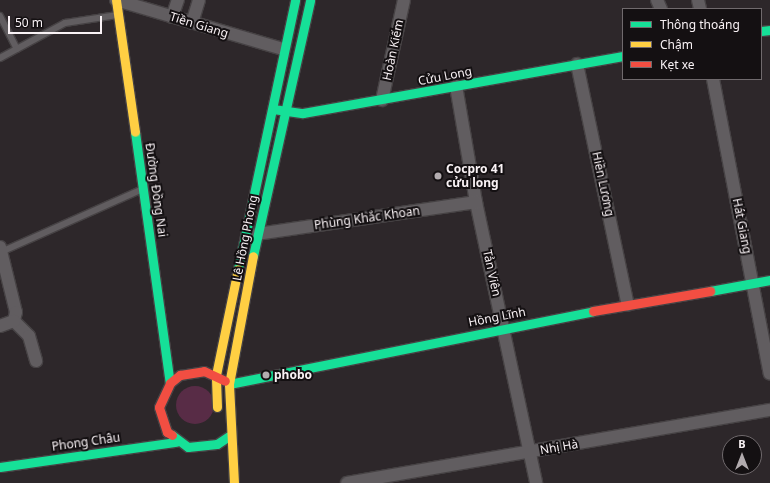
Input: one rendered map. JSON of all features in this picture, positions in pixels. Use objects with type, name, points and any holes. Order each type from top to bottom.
[{"type":"main road","name":"Đường Đồng Nai","points":[[116,0],[144,188],[170,383]]},
{"type":"main road","name":"Lê Hồng Phong","points":[[218,448],[216,375],[282,50],[295,0]]},
{"type":"main road","name":"Lê Hồng Phong","points":[[234,483],[229,436],[229,384],[257,234],[310,0]]},
{"type":"main road","name":"Cửu Long","points":[[271,108],[303,113],[622,56]]},
{"type":"main road","name":"Hồng Lĩnh","points":[[229,384],[504,327],[770,280]]},
{"type":"main road","points":[[229,384],[216,375],[192,371],[170,383],[159,407],[167,432],[176,442],[202,448],[218,448],[229,436]]},
{"type":"main road","name":"Phong Châu","points":[[0,467],[176,442]]},
{"type":"street","name":"Tiền Giang","points":[[116,0],[282,50]]},
{"type":"street","points":[[172,17],[178,0]]},
{"type":"street","points":[[192,23],[199,0]]},
{"type":"street","name":"Hoàn Kiếm","points":[[382,100],[404,0]]},
{"type":"street","name":"Hiền Lương","points":[[577,64],[628,305]]},
{"type":"street","name":"Hát Giang","points":[[714,80],[770,374]]},
{"type":"street","name":"Tản Viên","points":[[456,86],[476,202],[504,327],[536,483]]},
{"type":"street","name":"Phùng Khắc Khoan","points":[[257,234],[476,202]]},
{"type":"street","points":[[1,249],[16,312],[14,322]]},
{"type":"street","points":[[0,326],[14,322]]},
{"type":"street","points":[[14,322],[29,336],[36,360]]},
{"type":"street","name":"Nhị Hà","points":[[347,483],[770,410]]},
{"type":"lane","points":[[0,58],[65,23],[118,14]]},
{"type":"lane","points":[[0,16],[17,50]]},
{"type":"lane","points":[[1,249],[144,188]]},
{"type":"shaded area","points":[[191,386],[199,386],[209,391],[213,398],[213,412],[209,419],[199,424],[191,424],[181,419],[179,416],[176,409],[176,401],[181,391],[184,389]]},
{"type":"traffic: fast","points":[[238,269],[295,0]]},
{"type":"traffic: fast","points":[[253,256],[310,0]]},
{"type":"traffic: fast","points":[[762,31],[770,30]]},
{"type":"traffic: fast","points":[[273,109],[303,113],[622,56]]},
{"type":"traffic: fast","points":[[135,132],[170,383]]},
{"type":"traffic: fast","points":[[710,291],[770,280]]},
{"type":"traffic: fast","points":[[229,384],[593,311]]},
{"type":"traffic: fast","points":[[172,435],[188,447],[217,444],[229,436]]},
{"type":"traffic: fast","points":[[0,467],[176,442]]},
{"type":"traffic: slow","points":[[116,0],[135,132]]},
{"type":"traffic: slow","points":[[234,483],[229,384],[253,256]]},
{"type":"traffic: slow","points":[[217,407],[216,375],[238,269]]},
{"type":"traffic: jam","points":[[593,311],[710,291]]},
{"type":"traffic: jam","points":[[172,435],[167,432],[159,407],[170,383],[180,375],[204,371],[225,381]]},
{"type":"place","name":"Cocpro 41 cửu long","points":[[438,176]]},
{"type":"place","name":"phobo","points":[[266,375]]}]
